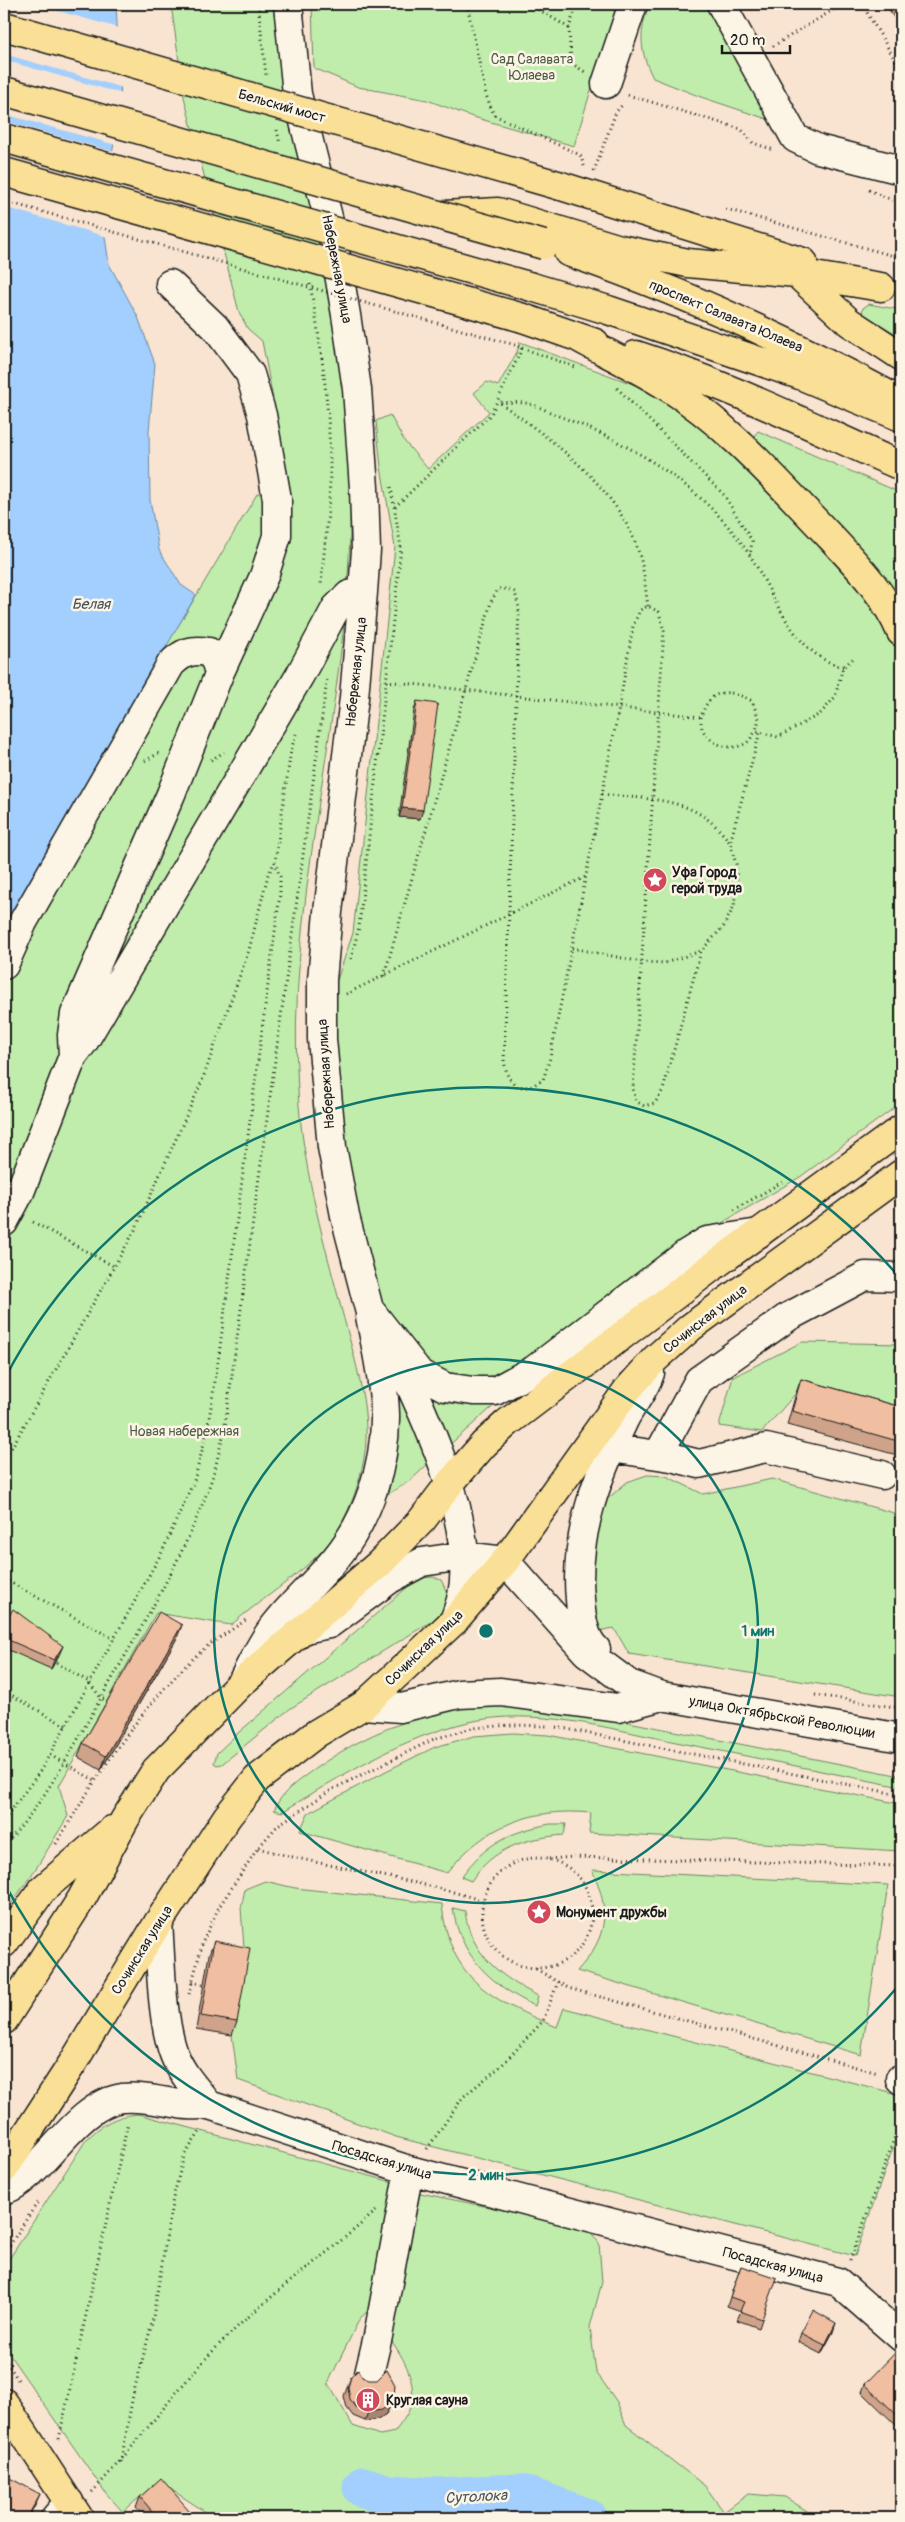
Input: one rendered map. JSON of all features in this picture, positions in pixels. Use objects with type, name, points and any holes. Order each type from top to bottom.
[{"type":"main road","name":"Бельский мост","points":[[4,26],[568,177],[787,263]]},
{"type":"main road","points":[[4,91],[442,216],[688,263],[787,263],[891,289]]},
{"type":"main road","points":[[4,138],[608,310],[800,375],[901,417]]},
{"type":"main road","points":[[4,172],[523,318],[579,338],[673,367],[901,466]]},
{"type":"main road","name":"проспект Салавата Юлаева","points":[[547,236],[615,268],[806,351],[901,402]]},
{"type":"main road","points":[[787,263],[848,322],[901,356]]},
{"type":"main road","points":[[579,338],[668,387],[715,421],[745,447],[867,578],[895,618],[901,632]]},
{"type":"main road","points":[[821,1187],[846,1154],[901,1112]]},
{"type":"main road","points":[[4,2020],[82,1898],[125,1819],[156,1770],[241,1683],[379,1564],[422,1520],[450,1483],[484,1444],[507,1423],[759,1233],[901,1129]]},
{"type":"main road","name":"Сочинская улица","points":[[4,2169],[74,2061],[158,1923],[227,1817],[257,1779],[317,1732],[364,1705],[505,1561],[628,1389],[655,1360],[691,1327],[901,1174]]},
{"type":"main road","points":[[4,1943],[43,1889],[125,1819]]},
{"type":"main road","points":[[4,2382],[37,2435],[39,2458]]},
{"type":"main road","points":[[4,2403],[73,2508]]},
{"type":"main road","points":[[4,2438],[39,2458]]},
{"type":"street","name":"Набережная улица","points":[[288,4],[297,94],[332,233],[357,389],[364,488],[366,550],[363,592],[354,698],[328,912],[322,980],[322,1039],[332,1147],[347,1224],[369,1310],[386,1335]]},
{"type":"street","points":[[606,84],[633,4]]},
{"type":"street","points":[[721,4],[795,138],[818,149],[901,170]]},
{"type":"street","points":[[73,1056],[72,1035],[75,1014],[170,794],[219,674],[264,576],[277,536],[277,499],[262,415],[250,374],[215,327],[170,284]]},
{"type":"street","points":[[4,1222],[20,1192],[73,1056],[85,1040],[300,675],[327,622],[336,608],[349,595],[363,592]]},
{"type":"street","points":[[4,965],[23,922],[170,664],[182,653],[196,650],[209,652],[216,662],[219,674]]},
{"type":"street","points":[[386,1335],[420,1374],[445,1387],[473,1391],[495,1391],[534,1370],[686,1254],[707,1241],[759,1233]]},
{"type":"street","points":[[658,1455],[699,1380],[788,1317],[866,1276],[901,1277]]},
{"type":"street","points":[[241,1683],[270,1632],[309,1586],[336,1559],[359,1525],[377,1476],[384,1444],[385,1414],[382,1381],[369,1310]]},
{"type":"street","points":[[386,1335],[413,1389],[450,1483],[458,1514],[463,1556],[458,1609]]},
{"type":"street","points":[[655,1360],[646,1385],[626,1417],[591,1496],[580,1543],[578,1580],[581,1620],[593,1647],[630,1676],[662,1696]]},
{"type":"street","points":[[611,1448],[658,1455],[699,1464],[766,1448],[882,1475]]},
{"type":"street","points":[[458,1514],[482,1552],[505,1561],[586,1652],[629,1684],[662,1696]]},
{"type":"street","points":[[304,1629],[329,1624],[390,1579],[422,1562],[463,1556],[505,1561]]},
{"type":"street","points":[[422,1562],[447,1569],[458,1581],[458,1609]]},
{"type":"street","points":[[364,1705],[401,1708],[459,1694],[501,1692],[618,1708],[662,1696]]},
{"type":"street","name":"улица Октябрьской Революции","points":[[662,1696],[901,1738]]},
{"type":"street","points":[[158,1923],[165,2008],[174,2054],[207,2114]]},
{"type":"street","name":"Посадская улица","points":[[4,2190],[12,2188],[48,2157],[76,2124],[96,2108],[121,2098],[147,2099],[182,2105],[207,2114],[418,2160],[838,2282],[901,2337]]},
{"type":"street","points":[[369,2374],[418,2160]]},
{"type":"path","points":[[258,4],[267,85]]},
{"type":"path","points":[[467,4],[486,96],[494,116],[580,155],[586,170]]},
{"type":"path","points":[[530,4],[569,28]]},
{"type":"path","points":[[577,4],[569,28],[571,63],[629,96],[741,129]]},
{"type":"path","points":[[752,58],[843,4]]},
{"type":"path","points":[[862,4],[901,70]]},
{"type":"path","points":[[594,172],[616,112]]},
{"type":"path","points":[[274,121],[281,148]]},
{"type":"path","points":[[568,177],[586,170],[603,175]]},
{"type":"path","points":[[4,201],[522,348],[585,370]]},
{"type":"path","points":[[719,207],[901,258]]},
{"type":"path","points":[[309,278],[318,324],[326,400],[330,469],[320,596]]},
{"type":"path","points":[[324,283],[328,302]]},
{"type":"path","points":[[394,508],[491,414],[499,402],[522,348]]},
{"type":"path","points":[[616,387],[724,495],[752,541],[750,556]]},
{"type":"path","points":[[499,402],[527,404],[595,430],[660,466],[717,514],[750,556],[791,628],[826,663],[842,667]]},
{"type":"path","points":[[499,402],[557,444],[602,489],[623,519],[639,550],[648,606]]},
{"type":"path","points":[[350,962],[359,927],[401,548],[390,482]]},
{"type":"path","points":[[384,976],[491,602],[498,589],[507,589],[515,592],[519,608],[504,1062],[508,1077],[517,1087],[530,1087],[543,1080],[550,1058],[572,948],[619,708],[633,626],[640,610],[648,606]]},
{"type":"path","points":[[602,794],[652,801],[678,803],[695,809],[709,819],[730,843],[736,864],[737,884],[734,906],[724,926],[701,951],[663,1090],[655,1103],[644,1106],[636,1101],[633,1088],[642,962],[652,801],[658,712],[664,631],[659,612],[648,606]]},
{"type":"path","points":[[758,731],[778,737],[820,714],[835,697],[842,667],[855,657]]},
{"type":"path","points":[[4,1846],[22,1826],[54,1782],[65,1763],[176,1560],[210,1484],[224,1433],[327,676]]},
{"type":"path","points":[[386,681],[701,717]]},
{"type":"path","points":[[730,843],[758,731],[759,720],[752,701],[736,692],[718,693],[705,703],[701,717],[703,730],[710,740],[721,746],[734,747],[746,743],[758,731]]},
{"type":"path","points":[[4,1461],[135,1230],[202,1081],[249,950],[268,875],[274,862],[291,750],[298,728]]},
{"type":"path","points":[[4,1820],[50,1755],[166,1543],[194,1481],[207,1432],[280,894],[280,877],[274,862]]},
{"type":"path","points":[[343,988],[341,996],[586,877]]},
{"type":"path","points":[[572,948],[642,962],[665,963],[701,951]]},
{"type":"path","points":[[31,1221],[115,1267]]},
{"type":"path","points":[[4,1579],[114,1640]]},
{"type":"path","points":[[68,1824],[94,1780],[137,1719],[199,1653],[250,1616]]},
{"type":"path","points":[[48,1657],[90,1682],[101,1698],[115,1706]]},
{"type":"path","points":[[4,1691],[66,1726]]},
{"type":"path","points":[[188,2001],[203,1941],[218,1907],[258,1848],[278,1825],[333,1790],[434,1739],[472,1728],[512,1724],[551,1726],[901,1795]]},
{"type":"path","points":[[50,1755],[94,1780]]},
{"type":"path","points":[[258,1848],[300,1860],[444,1888],[483,1901]]},
{"type":"path","points":[[549,1859],[566,1866],[580,1877],[589,1893],[593,1911],[591,1929],[583,1945],[570,1958],[554,1967],[536,1969],[520,1966],[505,1959],[493,1948],[484,1925],[483,1901],[490,1885],[500,1872],[515,1862],[532,1858],[574,1857],[901,1866]]},
{"type":"path","points":[[536,1969],[568,1988],[900,2080]]},
{"type":"path","points":[[192,1982],[212,1986]]},
{"type":"path","points":[[418,2160],[463,2098],[501,2066],[543,2021],[558,1982]]},
{"type":"path","points":[[120,2462],[133,2395],[152,2323],[173,2198],[184,2156],[207,2114]]},
{"type":"path","points":[[59,2439],[129,2119]]},
{"type":"path","points":[[849,2264],[901,2120]]},
{"type":"path","points":[[73,2508],[120,2462],[211,2353],[264,2302],[307,2267],[335,2248],[379,2208]]},
{"type":"green space","name":"Новая набережная","points":[[171,4],[276,4],[329,280],[339,350],[350,490],[349,559],[344,626],[336,692],[306,891],[296,1024],[300,1118],[308,1170],[326,1249],[355,1358],[366,1420],[366,1439],[364,1458],[358,1482],[344,1519],[331,1541],[301,1570],[231,1625],[156,1613],[59,1786],[68,1816],[37,1867],[4,1914],[4,929],[162,653],[257,494],[289,483],[262,341],[248,329],[239,312],[184,97]]},
{"type":"green space","name":"Сад Салавата Юлаева","points":[[312,4],[617,4],[574,146],[470,116],[427,100],[358,87],[314,68]]},
{"type":"green space","points":[[649,4],[709,4],[773,121],[701,97],[653,78],[645,59],[642,41],[643,24]]},
{"type":"green space","points":[[869,304],[901,310],[901,337],[862,313],[863,308]]},
{"type":"green space","points":[[520,342],[662,395],[709,427],[860,584],[886,623],[901,658],[901,1103],[800,1177],[720,1224],[500,1378],[452,1378],[430,1369],[387,1314],[371,1273],[342,1133],[334,1026],[336,983],[353,933],[395,547],[381,467],[376,421],[390,415],[405,442],[428,469],[489,412],[474,393],[487,382],[498,386],[517,352]]},
{"type":"green space","points":[[758,431],[901,493],[901,604],[756,440],[754,436]]},
{"type":"green space","points":[[802,1342],[901,1344],[901,1425],[796,1393],[762,1432],[719,1426],[733,1377]]},
{"type":"green space","points":[[388,1366],[430,1462],[411,1480],[388,1494],[393,1446]]},
{"type":"green space","points":[[420,1388],[498,1402],[446,1448]]},
{"type":"green space","points":[[647,1475],[666,1476],[703,1494],[772,1479],[901,1515],[901,1697],[629,1654],[614,1628],[599,1631],[587,1598],[594,1526],[605,1501],[627,1482]]},
{"type":"green space","points":[[433,1577],[441,1580],[447,1593],[447,1603],[432,1621],[291,1708],[222,1764],[217,1765],[214,1763],[217,1753],[238,1733],[398,1595],[419,1578]]},
{"type":"green space","points":[[511,1703],[583,1713],[901,1776],[901,1787],[596,1725],[545,1718],[519,1717],[469,1722],[420,1737],[372,1759],[282,1812],[274,1810],[286,1792],[303,1777],[339,1753],[386,1729],[433,1714],[484,1705]]},
{"type":"green space","points":[[513,1733],[548,1735],[901,1804],[901,1849],[900,1851],[589,1833],[591,1813],[549,1813],[510,1823],[493,1832],[476,1843],[447,1873],[300,1831],[308,1813],[435,1747],[474,1736]]},
{"type":"green space","points":[[550,1824],[566,1824],[564,1835],[523,1842],[489,1860],[471,1881],[461,1877],[470,1865],[489,1847],[510,1835]]},
{"type":"green space","points":[[592,1870],[888,1885],[861,2055],[577,1971],[595,1947],[603,1923],[602,1898]]},
{"type":"green space","points":[[265,1881],[295,1888],[442,1904],[446,1930],[454,1952],[478,1984],[494,1997],[513,2008],[557,2027],[564,2008],[901,2095],[901,2125],[855,2256],[396,2137],[238,2080],[232,2035],[245,1961],[241,1908],[245,1889]]},
{"type":"green space","points":[[453,1908],[465,1911],[473,1940],[490,1963],[500,1973],[538,1996],[535,2006],[505,1989],[480,1967],[462,1941]]},
{"type":"green space","points":[[138,2114],[400,2184],[376,2304],[360,2318],[328,2383],[353,2426],[380,2435],[395,2432],[411,2405],[411,2379],[405,2363],[391,2340],[420,2193],[587,2227],[599,2243],[602,2282],[590,2327],[596,2372],[617,2402],[626,2425],[705,2486],[724,2512],[748,2494],[785,2497],[818,2518],[215,2518],[158,2481],[123,2512],[105,2492],[4,2347],[4,2267],[86,2140],[109,2122]]},
{"type":"water","name":"Белая","points":[[4,4],[116,4],[121,100],[102,216],[109,264],[138,317],[155,364],[149,431],[150,500],[159,550],[181,585],[196,595],[4,929]]},
{"type":"pier","points":[[4,4],[33,4],[119,28],[123,88],[4,54]]},
{"type":"pier","points":[[4,60],[123,94],[116,145],[4,114]]},
{"type":"pier","points":[[4,121],[115,152],[104,216],[108,237],[4,207]]},
{"type":"building","points":[[417,701],[438,704],[423,810],[402,808]]},
{"type":"building","points":[[801,1379],[901,1407],[901,1442],[792,1411]]},
{"type":"building","points":[[13,1609],[63,1646],[54,1660],[4,1638],[4,1625]]},
{"type":"building","points":[[159,1612],[182,1625],[106,1756],[83,1743]]},
{"type":"building","points":[[214,1941],[250,1948],[237,2022],[201,2016]]},
{"type":"building","points":[[741,2266],[777,2278],[762,2319],[740,2311],[744,2302],[730,2297]]},
{"type":"building","points":[[813,2310],[836,2323],[825,2345],[801,2333]]},
{"type":"building","points":[[896,2352],[901,2357],[901,2419],[865,2384]]},
{"type":"building","name":"Круглая сауна","points":[[358,2370],[362,2377],[369,2380],[377,2380],[387,2370],[395,2385],[394,2396],[382,2410],[368,2412],[356,2407],[350,2399],[348,2387],[351,2377]]},
{"type":"building","points":[[4,2475],[40,2494],[27,2518],[4,2518]]},
{"type":"building","points":[[161,2478],[196,2518],[158,2518],[140,2497]]},
{"type":"waterway","name":"Сутолока","points":[[363,2487],[389,2495],[437,2498],[519,2494],[586,2518]]},
{"type":"place","name":"Уфа Город герой труда","points":[[655,880]]},
{"type":"place","name":"Монумент дружбы","points":[[539,1912]]},
{"type":"place","name":"Круглая сауна","points":[[368,2400]]}]
